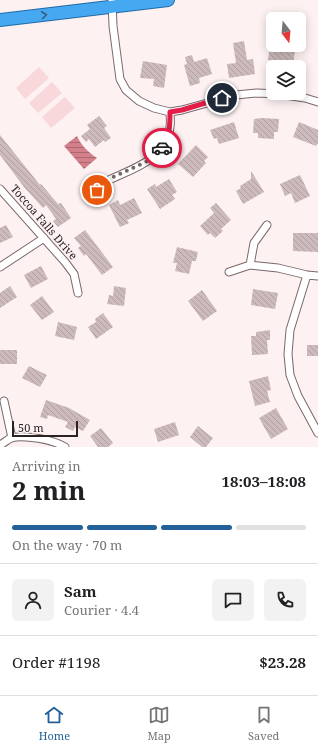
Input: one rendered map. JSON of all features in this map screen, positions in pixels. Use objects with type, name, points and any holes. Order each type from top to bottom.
[{"type":"highway","points":[[0,20],[112,3],[168,0]]},
{"type":"street","points":[[112,3],[120,79],[126,90],[139,101],[154,108],[170,112],[236,95],[257,93],[278,94],[305,98],[318,102]]},
{"type":"street","points":[[87,192],[97,190],[107,180],[152,159],[167,141],[170,127],[170,112]]},
{"type":"street","name":"Toccoa Falls Drive","points":[[0,189],[65,262],[74,274],[78,293]]},
{"type":"street","points":[[250,265],[254,243],[267,226]]},
{"type":"street","points":[[0,267],[44,238]]},
{"type":"street","points":[[229,272],[250,265],[278,268],[318,276]]},
{"type":"street","points":[[307,275],[290,330],[288,354],[290,375],[298,396],[318,433]]},
{"type":"street","points":[[4,401],[12,438]]},
{"type":"street","points":[[0,445],[12,438],[44,440],[65,447]]},
{"type":"shaded area","points":[[39,67],[49,78],[25,99],[16,88]]},
{"type":"shaded area","points":[[52,82],[62,93],[38,113],[29,103]]},
{"type":"shaded area","points":[[65,97],[75,108],[51,128],[42,117]]},
{"type":"shaded area","points":[[77,136],[85,148],[97,158],[84,169],[64,146]]},
{"type":"building","points":[[244,41],[247,60],[253,59],[255,74],[229,78],[227,64],[236,63],[233,43]]},
{"type":"building","points":[[269,52],[295,52],[294,60],[268,60]]},
{"type":"building","points":[[192,55],[194,62],[207,58],[212,74],[199,78],[200,83],[190,86],[184,65],[187,64],[185,57]]},
{"type":"building","points":[[143,61],[167,65],[164,88],[153,86],[154,79],[140,78]]},
{"type":"building","points":[[99,116],[107,126],[104,128],[111,138],[105,142],[104,140],[95,147],[89,139],[86,142],[81,136],[90,129],[87,125]]},
{"type":"building","points":[[254,119],[279,119],[278,132],[274,132],[274,139],[258,138],[258,133],[253,133]]},
{"type":"building","points":[[234,122],[239,138],[219,144],[217,138],[214,139],[210,130]]},
{"type":"building","points":[[299,122],[318,130],[318,143],[316,146],[293,137]]},
{"type":"building","points":[[0,135],[40,185],[41,184],[58,204],[61,203],[71,218],[58,227],[53,221],[56,219],[46,205],[43,208],[24,187],[0,155]]},
{"type":"building","points":[[196,145],[208,157],[204,161],[206,163],[193,177],[178,164]]},
{"type":"building","points":[[251,171],[264,192],[243,204],[236,191],[241,188],[240,186],[251,179]]},
{"type":"building","points":[[300,175],[310,196],[295,203],[291,193],[285,196],[280,184]]},
{"type":"building","points":[[169,179],[177,192],[172,195],[175,199],[160,209],[147,189],[155,184],[156,187]]},
{"type":"building","points":[[134,198],[142,213],[127,220],[129,223],[120,227],[109,205],[118,200],[120,205]]},
{"type":"building","points":[[216,203],[231,220],[221,229],[223,231],[215,238],[210,233],[208,235],[200,226],[214,213],[210,208]]},
{"type":"building","points":[[6,225],[13,237],[0,243],[0,228]]},
{"type":"building","points":[[85,230],[113,267],[102,275],[86,254],[84,256],[78,248],[81,246],[74,238]]},
{"type":"building","points":[[293,233],[318,233],[318,252],[293,251]]},
{"type":"building","points":[[177,247],[198,252],[196,261],[192,261],[189,274],[175,271],[177,263],[173,263]]},
{"type":"building","points":[[41,266],[48,279],[31,288],[24,275]]},
{"type":"building","points":[[10,286],[17,297],[0,308],[0,293]]},
{"type":"building","points":[[114,286],[126,288],[124,306],[107,304],[109,295],[113,296]]},
{"type":"building","points":[[253,289],[278,293],[275,309],[251,305]]},
{"type":"building","points":[[202,290],[217,311],[203,321],[188,301]]},
{"type":"building","points":[[42,296],[54,312],[42,320],[30,305]]},
{"type":"building","points":[[103,313],[113,327],[96,339],[88,327],[96,322],[95,319]]},
{"type":"building","points":[[58,322],[77,327],[74,340],[55,336]]},
{"type":"building","points":[[270,330],[270,340],[267,340],[268,354],[252,355],[251,336],[256,336],[256,332]]},
{"type":"building","points":[[307,345],[318,345],[318,356],[307,356]]},
{"type":"building","points":[[0,350],[17,350],[17,364],[0,364]]},
{"type":"building","points":[[29,366],[47,375],[40,387],[22,378]]},
{"type":"building","points":[[268,376],[271,390],[267,391],[270,402],[255,406],[249,381]]},
{"type":"building","points":[[46,400],[69,408],[90,420],[83,431],[75,427],[73,431],[65,427],[68,422],[48,415],[47,419],[40,417]]},
{"type":"building","points":[[276,408],[288,429],[271,439],[259,418]]},
{"type":"building","points":[[175,422],[179,435],[158,442],[154,429]]},
{"type":"building","points":[[198,426],[213,438],[206,447],[202,447],[190,437]]},
{"type":"building","points":[[101,428],[113,443],[108,447],[98,447],[90,436]]},
{"type":"way so far","points":[[97,190],[107,180],[152,159],[162,148]]},
{"type":"route","points":[[162,148],[167,141],[170,127],[170,112],[222,98]]}]
